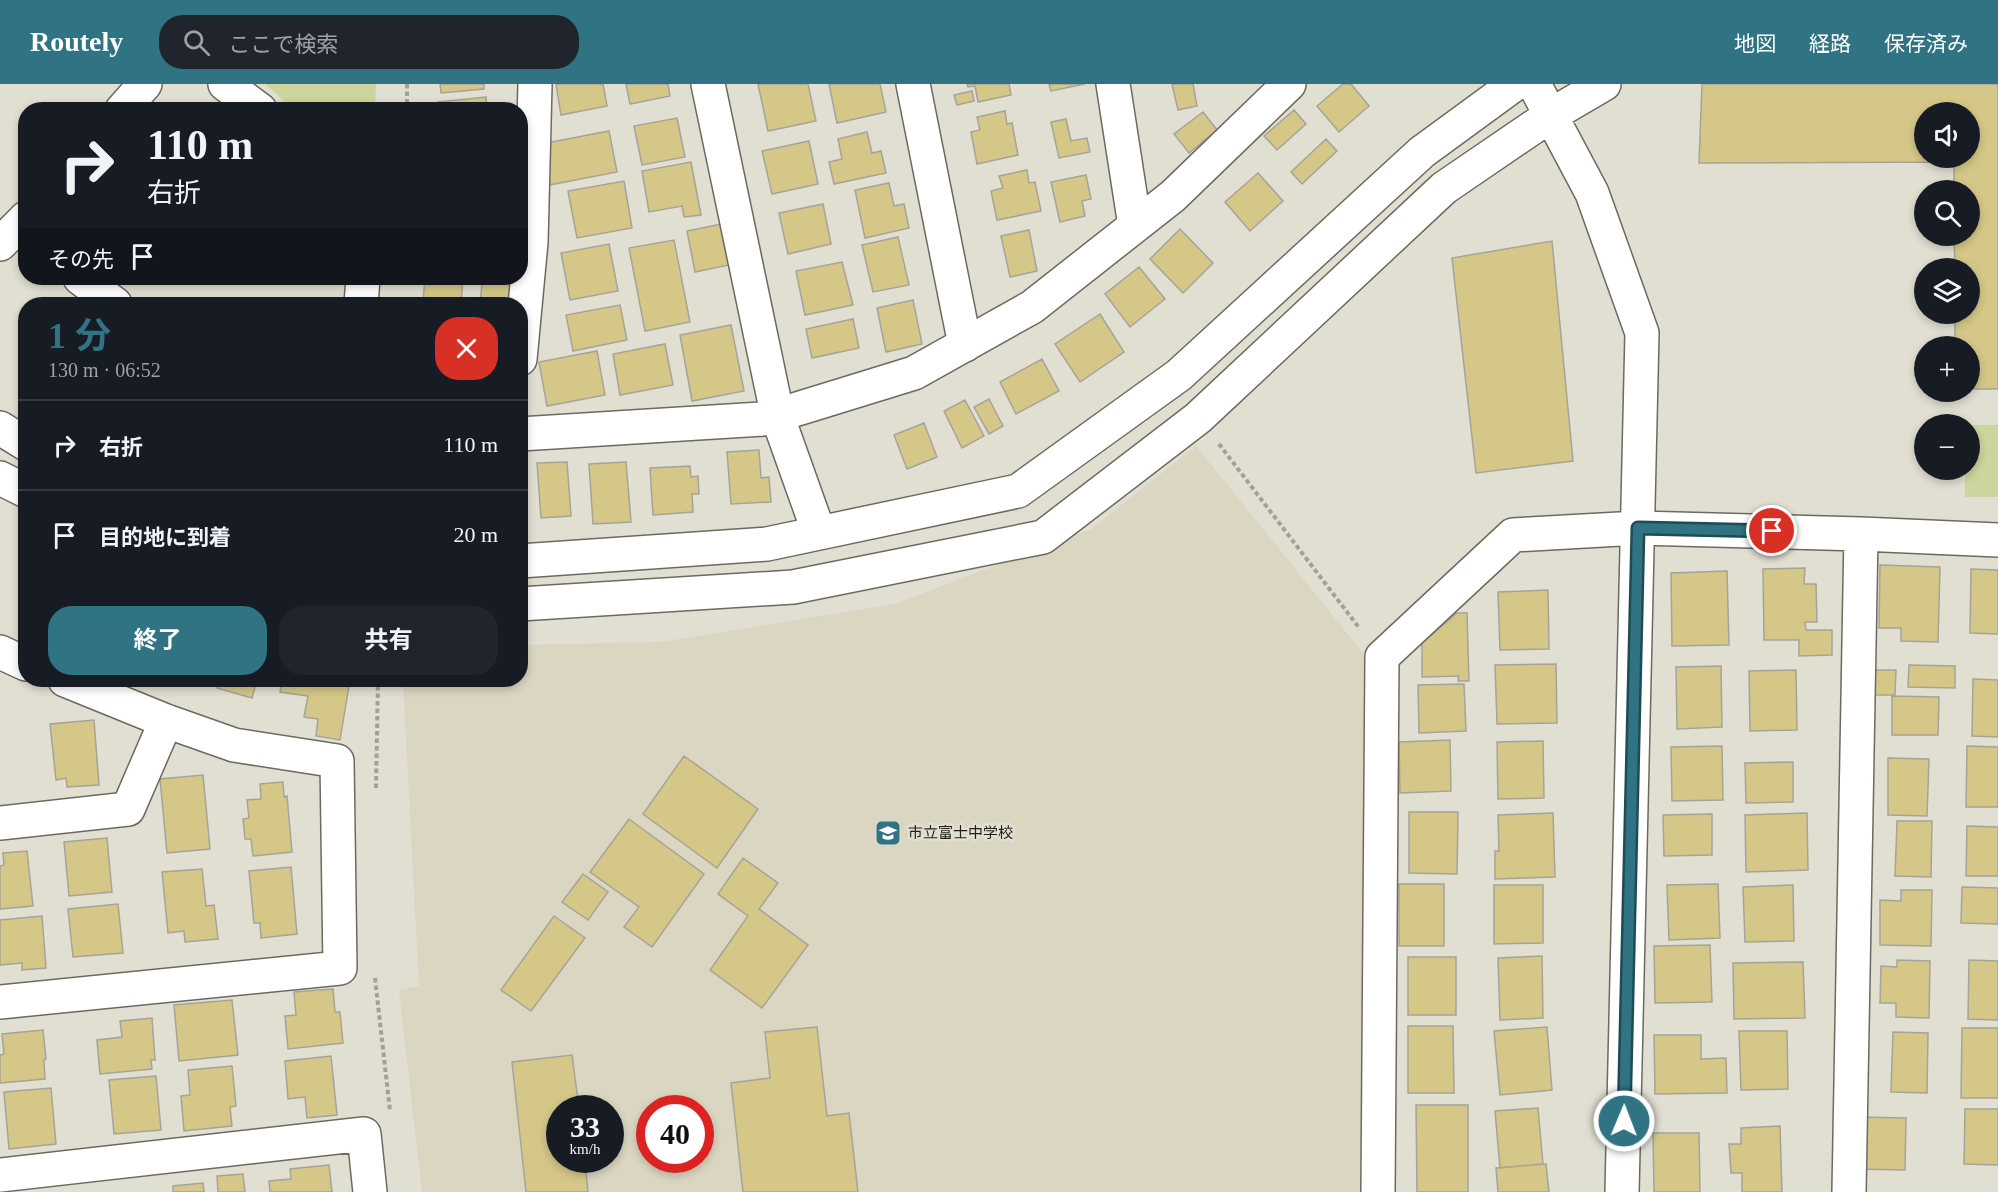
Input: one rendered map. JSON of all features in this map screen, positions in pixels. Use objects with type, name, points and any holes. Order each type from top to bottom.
[{"type":"street","points":[[129,102],[145,84]]},
{"type":"street","points":[[225,84],[249,102]]},
{"type":"street","points":[[528,274],[531,242],[535,84]]},
{"type":"street","points":[[708,84],[778,418],[819,533]]},
{"type":"street","points":[[913,84],[965,345]]},
{"type":"street","points":[[1113,84],[1135,226]]},
{"type":"street","points":[[528,434],[778,418],[782,414],[914,373],[1032,307],[1173,196],[1289,84]]},
{"type":"street","points":[[528,560],[767,544],[1018,491],[1179,375],[1422,152],[1515,84]]},
{"type":"street","points":[[1534,84],[1592,193],[1642,333],[1622,1192]]},
{"type":"street","points":[[528,604],[793,587],[1043,537],[1198,418],[1444,188],[1551,115],[1604,84]]},
{"type":"street","points":[[89,285],[106,297]]},
{"type":"street","points":[[0,428],[18,439]]},
{"type":"street","points":[[0,478],[18,487]]},
{"type":"street","points":[[1378,1192],[1382,657],[1513,535],[1638,528],[1998,540]]},
{"type":"street","points":[[1849,1192],[1861,534]]},
{"type":"street","points":[[0,652],[18,660]]},
{"type":"street","points":[[0,1002],[340,968],[337,761],[234,745],[81,687]]},
{"type":"street","points":[[0,823],[128,808],[166,721]]},
{"type":"street","points":[[0,1175],[363,1134],[370,1192]]},
{"type":"path","points":[[407,84],[407,102]]},
{"type":"path","points":[[1198,418],[1382,657]]},
{"type":"path","points":[[376,794],[378,687]]},
{"type":"path","points":[[374,966],[390,1119]]},
{"type":"shaded area","name":"市立富士中学校","points":[[1196,446],[1367,658],[1360,1192],[422,1192],[399,990],[419,986],[403,687],[528,687],[528,645],[661,642],[895,604],[1091,529]]},
{"type":"green space","points":[[265,84],[376,84],[375,102],[285,102]]},
{"type":"green space","points":[[1980,424],[1998,425],[1998,497],[1965,497],[1965,480],[1980,480]]},
{"type":"building","points":[[440,84],[484,84],[484,89],[441,93]]},
{"type":"building","points":[[556,84],[603,84],[607,106],[561,115]]},
{"type":"building","points":[[626,84],[668,84],[670,96],[630,104]]},
{"type":"building","points":[[758,84],[808,84],[816,121],[768,131]]},
{"type":"building","points":[[829,84],[880,84],[886,112],[837,123]]},
{"type":"building","points":[[967,84],[1009,84],[1011,95],[978,102],[975,86],[968,87]]},
{"type":"building","points":[[1049,84],[1085,84],[1051,91]]},
{"type":"building","points":[[1172,84],[1193,84],[1197,106],[1178,110]]},
{"type":"building","points":[[1343,84],[1351,84],[1369,106],[1339,132],[1317,106]]},
{"type":"building","points":[[1702,84],[1998,84],[1998,389],[1980,389],[1980,336],[1955,336],[1955,324],[1980,324],[1980,258],[1955,258],[1954,246],[1980,246],[1980,180],[1954,180],[1954,168],[1980,168],[1980,102],[1914,102],[1914,162],[1699,163]]},
{"type":"building","points":[[972,91],[974,101],[957,105],[954,95]]},
{"type":"building","points":[[486,97],[486,102],[438,102]]},
{"type":"building","points":[[1294,110],[1306,124],[1277,150],[1264,136]]},
{"type":"building","points":[[1005,111],[1007,124],[1012,123],[1018,155],[977,164],[971,132],[980,130],[977,117]]},
{"type":"building","points":[[1203,112],[1217,130],[1189,153],[1174,134]]},
{"type":"building","points":[[677,118],[685,157],[642,165],[634,126]]},
{"type":"building","points":[[1066,119],[1071,141],[1087,138],[1090,152],[1059,158],[1051,122]]},
{"type":"building","points":[[609,131],[617,172],[549,185],[541,144]]},
{"type":"building","points":[[867,132],[872,153],[881,151],[886,173],[834,184],[829,162],[842,159],[838,139]]},
{"type":"building","points":[[1326,139],[1337,151],[1302,184],[1291,172]]},
{"type":"building","points":[[809,141],[818,184],[772,194],[762,151]]},
{"type":"building","points":[[691,162],[701,215],[684,217],[682,206],[649,212],[642,171]]},
{"type":"building","points":[[1027,170],[1029,183],[1035,182],[1041,211],[997,220],[991,191],[1003,188],[999,176]]},
{"type":"building","points":[[1258,173],[1283,201],[1250,231],[1225,202]]},
{"type":"building","points":[[1086,175],[1091,199],[1082,201],[1085,216],[1060,222],[1051,182]]},
{"type":"building","points":[[624,181],[632,228],[577,238],[568,191]]},
{"type":"building","points":[[889,183],[894,206],[904,204],[909,228],[865,238],[855,190]]},
{"type":"building","points":[[823,204],[831,244],[788,254],[779,213]]},
{"type":"building","points":[[722,224],[729,265],[695,272],[687,231]]},
{"type":"building","points":[[1180,229],[1213,263],[1183,293],[1150,259]]},
{"type":"building","points":[[1029,230],[1037,271],[1010,277],[1001,236]]},
{"type":"building","points":[[898,237],[909,285],[873,292],[862,245]]},
{"type":"building","points":[[674,240],[690,322],[645,331],[629,248]]},
{"type":"building","points":[[1552,241],[1573,461],[1476,473],[1452,258]]},
{"type":"building","points":[[609,244],[618,291],[570,300],[561,253]]},
{"type":"building","points":[[842,262],[853,305],[805,315],[796,271]]},
{"type":"building","points":[[1139,267],[1165,299],[1130,327],[1105,294]]},
{"type":"building","points":[[424,285],[462,285],[462,297],[423,297]]},
{"type":"building","points":[[482,285],[515,285],[514,297],[481,297]]},
{"type":"building","points":[[913,300],[922,344],[886,352],[877,308]]},
{"type":"building","points":[[620,305],[627,340],[573,351],[566,315]]},
{"type":"building","points":[[1100,314],[1124,352],[1080,382],[1055,344]]},
{"type":"building","points":[[853,319],[859,348],[812,358],[806,329]]},
{"type":"building","points":[[731,325],[744,391],[692,401],[680,335]]},
{"type":"building","points":[[665,344],[673,385],[620,395],[613,354]]},
{"type":"building","points":[[597,351],[605,395],[547,406],[539,362]]},
{"type":"building","points":[[1042,359],[1059,391],[1016,414],[1000,382]]},
{"type":"building","points":[[989,399],[1003,426],[989,434],[974,407]]},
{"type":"building","points":[[965,400],[984,436],[962,448],[944,411]]},
{"type":"building","points":[[924,423],[937,457],[907,469],[894,435]]},
{"type":"building","points":[[759,450],[761,478],[769,477],[771,502],[731,504],[727,452]]},
{"type":"building","points":[[567,462],[571,516],[541,518],[537,463]]},
{"type":"building","points":[[626,462],[631,522],[593,524],[589,464]]},
{"type":"building","points":[[690,466],[691,477],[698,476],[699,494],[692,494],[693,512],[653,515],[650,468]]},
{"type":"building","points":[[1880,565],[1940,567],[1938,642],[1901,641],[1901,628],[1879,628]]},
{"type":"building","points":[[1805,568],[1804,584],[1816,584],[1817,622],[1805,622],[1806,630],[1832,630],[1832,655],[1799,656],[1799,640],[1764,640],[1763,569]]},
{"type":"building","points":[[1971,569],[1998,570],[1998,634],[1970,633]]},
{"type":"building","points":[[1727,571],[1729,645],[1672,646],[1671,573]]},
{"type":"building","points":[[1548,590],[1549,649],[1500,650],[1498,592]]},
{"type":"building","points":[[1457,613],[1467,613],[1469,681],[1458,681],[1459,676],[1422,677],[1422,643]]},
{"type":"building","points":[[1556,664],[1557,723],[1497,724],[1495,665]]},
{"type":"building","points":[[1909,665],[1955,666],[1955,688],[1908,687]]},
{"type":"building","points":[[1721,666],[1722,727],[1677,729],[1676,667]]},
{"type":"building","points":[[1796,670],[1797,730],[1750,731],[1749,671]]},
{"type":"building","points":[[1874,670],[1896,670],[1895,695],[1874,695]]},
{"type":"building","points":[[1973,679],[1998,680],[1998,737],[1972,736]]},
{"type":"building","points":[[1464,684],[1466,731],[1419,733],[1418,685]]},
{"type":"building","points":[[217,687],[255,687],[252,698]]},
{"type":"building","points":[[281,687],[349,687],[340,740],[316,736],[318,719],[304,717],[308,696],[280,692]]},
{"type":"building","points":[[1892,696],[1939,697],[1938,735],[1892,735]]},
{"type":"building","points":[[94,720],[99,785],[67,787],[66,778],[56,780],[50,724]]},
{"type":"building","points":[[1450,740],[1451,791],[1400,793],[1399,742]]},
{"type":"building","points":[[1543,741],[1544,798],[1498,799],[1497,742]]},
{"type":"building","points":[[1722,746],[1723,800],[1672,801],[1671,747]]},
{"type":"building","points":[[1967,746],[1998,747],[1998,807],[1966,807]]},
{"type":"building","points":[[684,756],[758,809],[717,868],[643,814]]},
{"type":"building","points":[[1888,758],[1929,759],[1927,816],[1888,815]]},
{"type":"building","points":[[1793,762],[1793,802],[1746,803],[1745,763]]},
{"type":"building","points":[[203,775],[210,849],[167,853],[160,779]]},
{"type":"building","points":[[283,782],[284,797],[287,796],[292,852],[253,856],[251,839],[245,839],[243,819],[249,818],[247,800],[261,799],[260,784]]},
{"type":"building","points":[[1409,812],[1458,812],[1457,874],[1409,873]]},
{"type":"building","points":[[1553,813],[1555,877],[1495,879],[1495,851],[1499,851],[1498,815]]},
{"type":"building","points":[[1807,813],[1808,870],[1746,872],[1745,815]]},
{"type":"building","points":[[1712,814],[1712,855],[1664,856],[1663,815]]},
{"type":"building","points":[[629,819],[704,874],[652,947],[624,927],[639,907],[590,872]]},
{"type":"building","points":[[1897,821],[1932,821],[1931,877],[1895,876]]},
{"type":"building","points":[[1967,826],[1998,827],[1998,876],[1966,876]]},
{"type":"building","points":[[107,838],[112,892],[69,896],[64,842]]},
{"type":"building","points":[[27,851],[33,906],[0,909],[0,866],[4,865],[3,853]]},
{"type":"building","points":[[743,858],[778,883],[759,909],[808,945],[762,1008],[710,970],[748,916],[718,894]]},
{"type":"building","points":[[291,867],[297,934],[261,938],[260,923],[254,923],[249,871]]},
{"type":"building","points":[[202,869],[206,906],[214,905],[218,939],[185,942],[184,931],[168,933],[162,872]]},
{"type":"building","points":[[583,874],[608,892],[588,920],[562,902]]},
{"type":"building","points":[[1399,884],[1444,884],[1444,946],[1399,946]]},
{"type":"building","points":[[1718,884],[1720,938],[1669,940],[1667,885]]},
{"type":"building","points":[[1494,885],[1543,885],[1543,943],[1494,944]]},
{"type":"building","points":[[1793,885],[1794,941],[1745,942],[1743,887]]},
{"type":"building","points":[[1962,887],[1998,888],[1998,924],[1961,923]]},
{"type":"building","points":[[1901,890],[1932,890],[1931,946],[1880,945],[1880,900],[1901,901]]},
{"type":"building","points":[[118,904],[123,953],[73,957],[68,909]]},
{"type":"building","points":[[42,916],[46,968],[22,970],[22,963],[0,965],[0,920]]},
{"type":"building","points":[[554,916],[585,938],[531,1011],[501,990]]},
{"type":"building","points":[[1710,945],[1712,1002],[1655,1003],[1654,946]]},
{"type":"building","points":[[1542,956],[1543,1018],[1500,1020],[1498,958]]},
{"type":"building","points":[[1408,957],[1456,957],[1456,1015],[1408,1015]]},
{"type":"building","points":[[1897,960],[1930,961],[1929,1018],[1896,1017],[1896,1003],[1880,1003],[1881,966],[1897,967]]},
{"type":"building","points":[[1969,960],[1998,961],[1998,1020],[1968,1019]]},
{"type":"building","points":[[1803,962],[1805,1018],[1734,1019],[1733,963]]},
{"type":"building","points":[[333,989],[335,1012],[340,1012],[343,1043],[288,1049],[285,1016],[296,1015],[294,992]]},
{"type":"building","points":[[232,1000],[238,1055],[179,1061],[174,1005]]},
{"type":"building","points":[[152,1018],[155,1060],[151,1060],[152,1069],[100,1074],[97,1040],[122,1037],[120,1021]]},
{"type":"building","points":[[1408,1026],[1453,1026],[1454,1093],[1408,1093]]},
{"type":"building","points":[[817,1027],[827,1116],[849,1113],[858,1192],[743,1192],[731,1083],[770,1078],[765,1032]]},
{"type":"building","points":[[1547,1027],[1552,1090],[1500,1095],[1494,1031]]},
{"type":"building","points":[[1962,1028],[1998,1028],[1998,1098],[1961,1098]]},
{"type":"building","points":[[43,1030],[46,1059],[44,1060],[45,1079],[0,1083],[0,1055],[4,1054],[2,1034]]},
{"type":"building","points":[[1739,1031],[1787,1031],[1788,1089],[1741,1090]]},
{"type":"building","points":[[1893,1032],[1928,1033],[1927,1093],[1891,1092]]},
{"type":"building","points":[[1654,1035],[1701,1035],[1701,1059],[1726,1058],[1727,1093],[1655,1094]]},
{"type":"building","points":[[572,1055],[577,1095],[546,1095],[546,1173],[586,1173],[588,1192],[526,1192],[512,1062]]},
{"type":"building","points":[[331,1056],[337,1115],[307,1118],[305,1097],[288,1099],[285,1061]]},
{"type":"building","points":[[232,1066],[236,1106],[230,1107],[232,1126],[184,1131],[181,1096],[190,1095],[188,1070]]},
{"type":"building","points":[[156,1076],[161,1130],[114,1134],[109,1080]]},
{"type":"building","points":[[51,1088],[56,1144],[9,1149],[4,1092]]},
{"type":"building","points":[[1416,1105],[1468,1105],[1468,1192],[1417,1192]]},
{"type":"building","points":[[1538,1108],[1543,1164],[1500,1168],[1495,1111]]},
{"type":"building","points":[[1965,1109],[1998,1109],[1998,1165],[1964,1164]]},
{"type":"building","points":[[1857,1117],[1906,1118],[1905,1170],[1856,1169]]},
{"type":"building","points":[[1780,1126],[1782,1192],[1742,1192],[1742,1173],[1731,1173],[1729,1144],[1741,1144],[1741,1128]]},
{"type":"building","points":[[1653,1133],[1699,1133],[1700,1192],[1654,1192]]},
{"type":"building","points":[[1546,1164],[1549,1192],[1498,1192],[1496,1168]]},
{"type":"building","points":[[329,1165],[332,1192],[270,1192],[269,1181],[291,1179],[290,1169]]},
{"type":"building","points":[[243,1174],[245,1192],[218,1192],[217,1176]]},
{"type":"building","points":[[203,1183],[204,1192],[173,1192],[173,1186]]},
{"type":"place","name":"市立富士中学校","points":[[888,833]]},
{"type":"route","points":[[1624,1121],[1638,528],[1772,531]]}]
